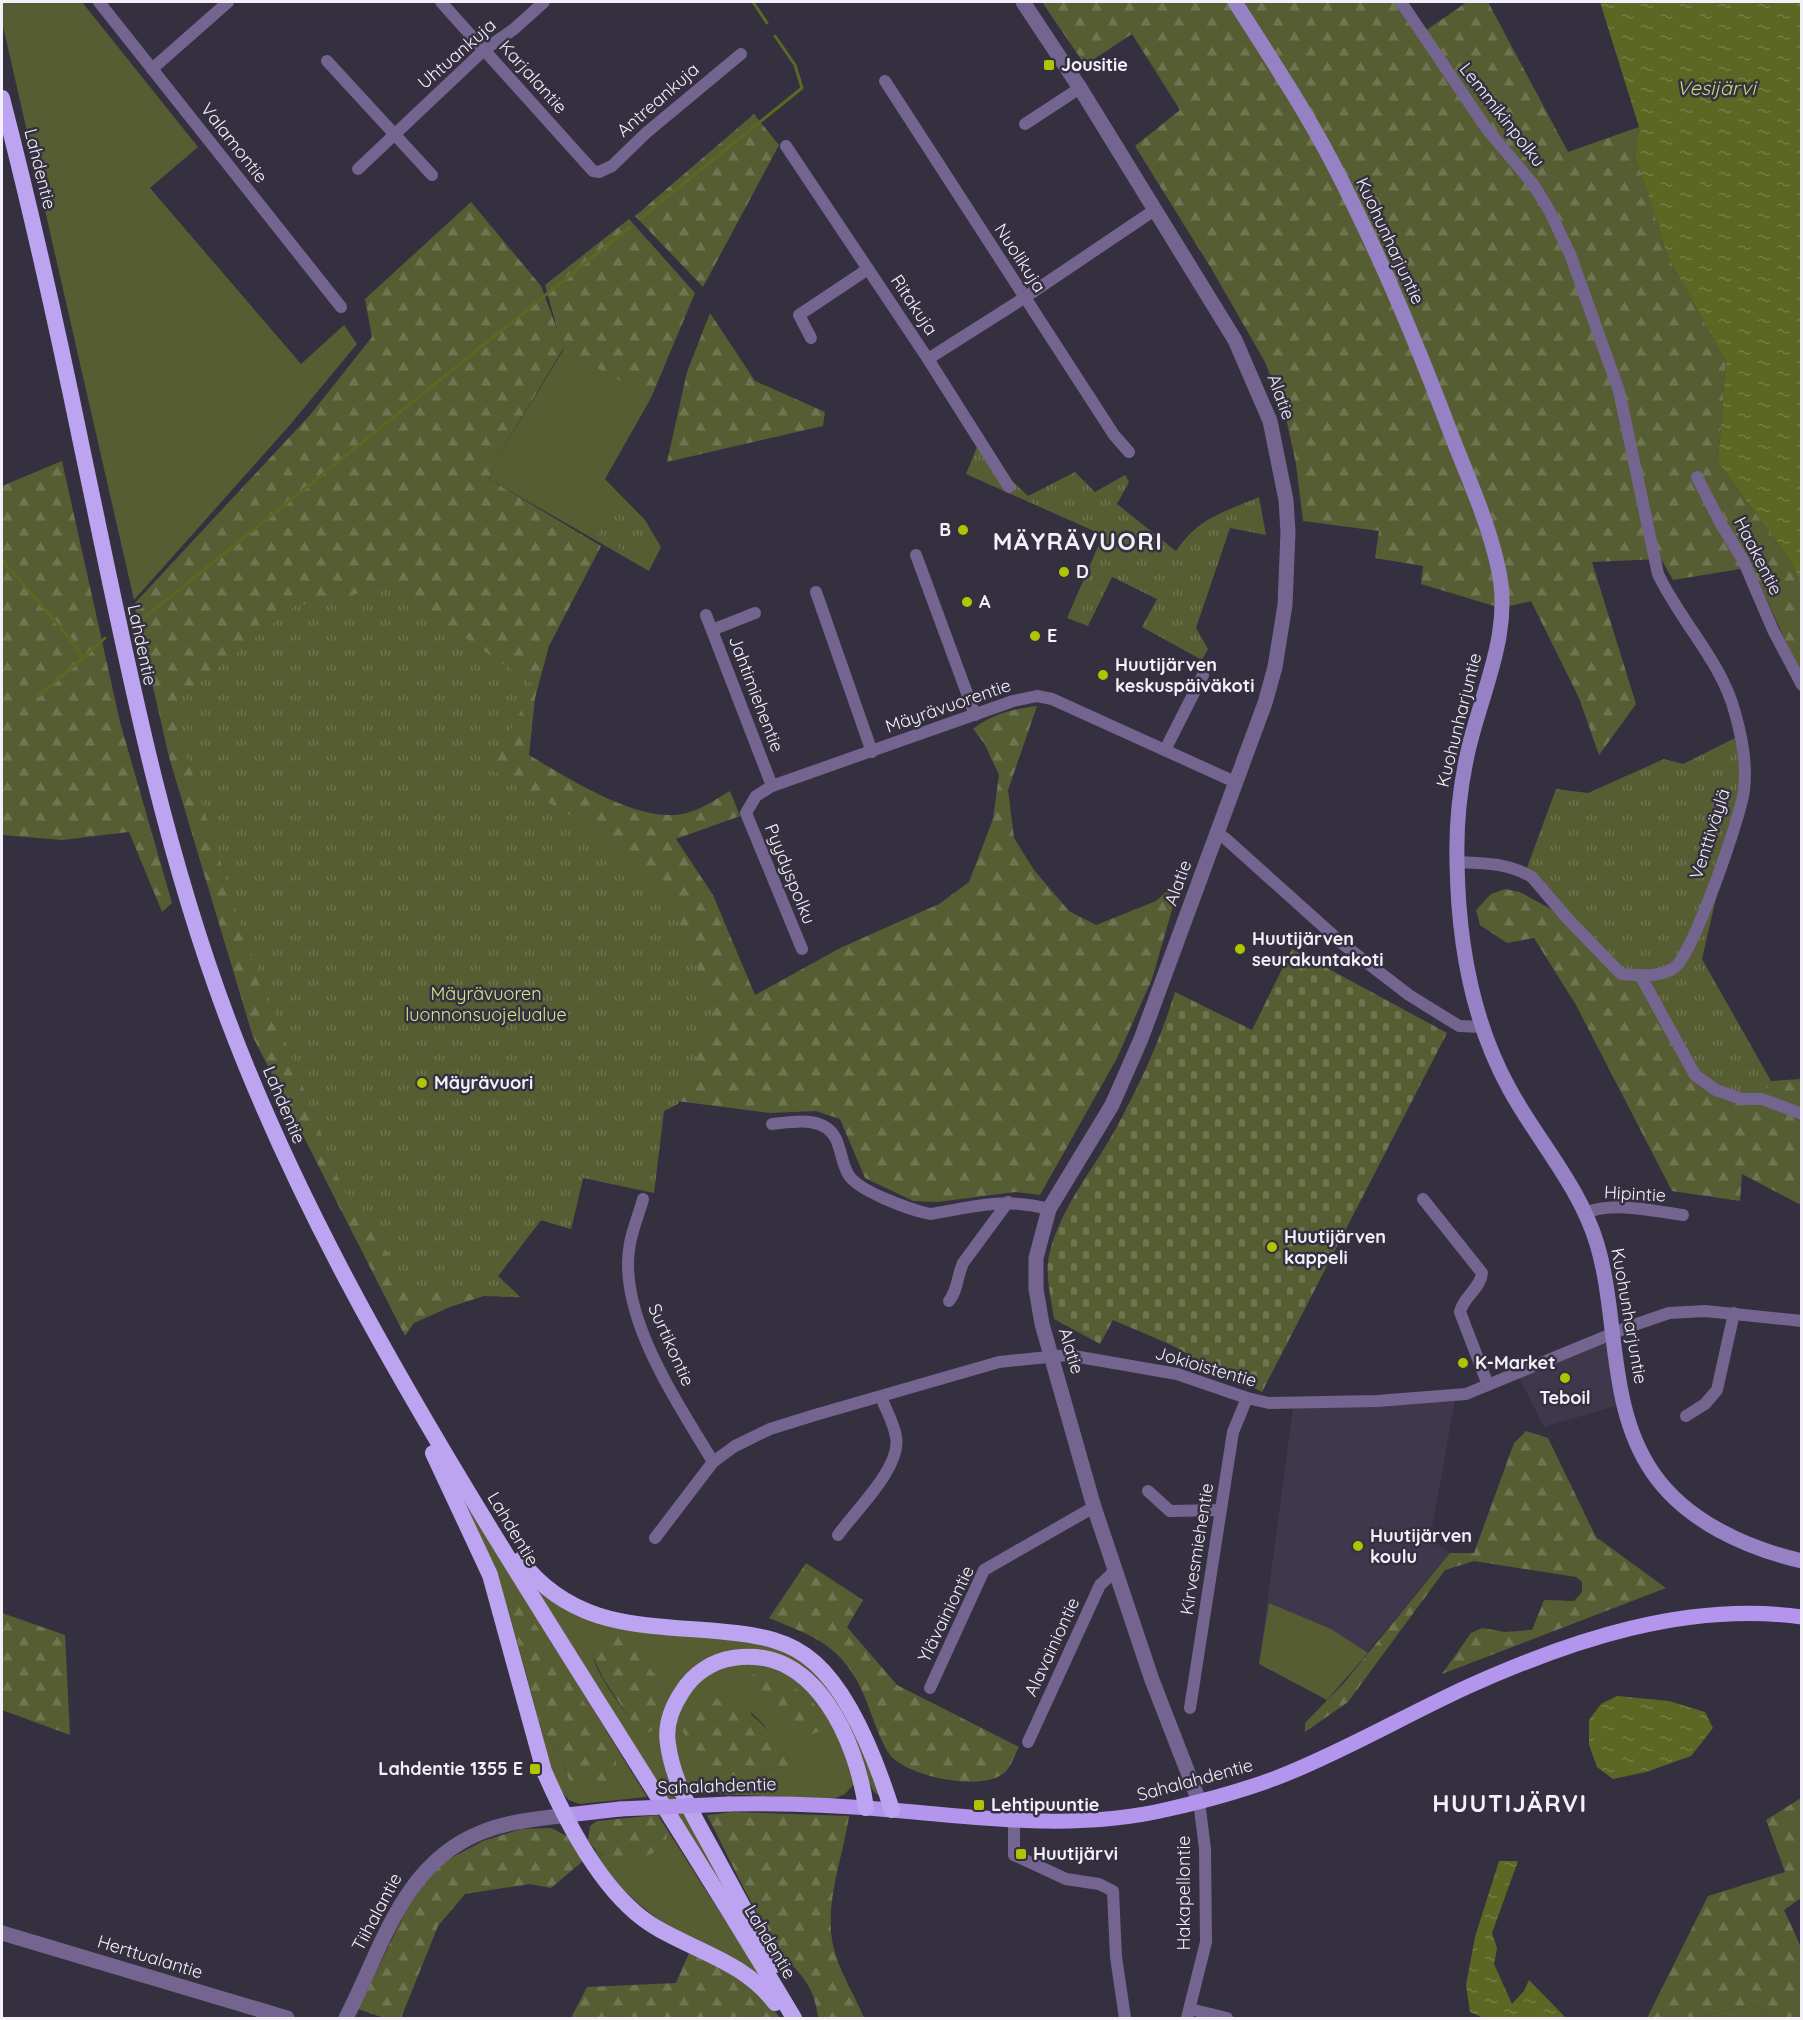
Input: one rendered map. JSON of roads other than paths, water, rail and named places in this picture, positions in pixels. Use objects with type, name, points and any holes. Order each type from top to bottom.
[{"type":"highway","name":"Lahdentie","points":[[2,98],[52,310],[125,660],[176,863],[226,1016],[254,1087],[309,1209],[390,1362],[794,2019]]},
{"type":"highway","points":[[390,1362],[490,1575],[539,1755],[554,1793],[599,1874],[621,1900],[657,1928],[738,1968],[761,1987],[786,2019]]},
{"type":"highway","points":[[431,1431],[520,1561],[545,1588],[562,1600],[592,1615],[620,1621],[771,1638],[796,1649],[814,1662],[836,1686],[853,1716],[892,1810]]},
{"type":"highway","points":[[804,2019],[693,1814],[677,1780],[667,1732],[672,1710],[683,1690],[698,1673],[728,1659],[746,1657],[767,1659],[793,1670],[821,1694],[845,1733],[862,1779],[866,1808]]},
{"type":"main road","name":"Kuohunharjuntie","points":[[1235,2],[1330,160],[1380,261],[1433,385],[1486,524],[1499,571],[1503,599],[1500,634],[1461,784],[1457,862],[1464,946],[1470,985],[1481,1027],[1509,1089],[1585,1213],[1602,1262],[1612,1334],[1630,1421],[1636,1441],[1653,1473],[1680,1504],[1710,1525],[1759,1548],[1802,1561]]},
{"type":"main road","name":"Sahalahdentie","points":[[567,1815],[620,1809],[729,1804],[866,1808],[1014,1821],[1057,1822],[1128,1817],[1199,1801],[1286,1774],[1467,1687],[1528,1662],[1616,1633],[1656,1622],[1722,1613],[1753,1612],[1802,1617]]},
{"type":"street","name":"Valamontie","points":[[99,2],[342,307]]},
{"type":"street","points":[[153,69],[228,2]]},
{"type":"street","name":"Karjalantie","points":[[441,2],[593,171],[599,172]]},
{"type":"street","name":"Uhtuankuja","points":[[358,169],[484,50],[514,29],[544,2]]},
{"type":"street","name":"Alatie","points":[[1023,2],[1156,209],[1235,340],[1257,386],[1270,421],[1286,500],[1285,604],[1275,667],[1253,736],[1124,1081],[1098,1131],[1049,1209],[1036,1258],[1036,1289],[1042,1324],[1053,1355],[1094,1507],[1152,1680],[1199,1801]]},
{"type":"street","name":"Lemmikinpolku","points":[[1401,2],[1486,128],[1533,184],[1549,210],[1570,254],[1619,391]]},
{"type":"street","name":"Antreankuja","points":[[599,172],[612,166],[646,133],[741,54]]},
{"type":"street","points":[[327,61],[432,175]]},
{"type":"street","name":"Nuolikuja","points":[[885,81],[1114,435],[1129,452]]},
{"type":"street","points":[[1025,123],[1080,88]]},
{"type":"street","name":"Ritakuja","points":[[786,146],[928,359],[1009,487]]},
{"type":"street","points":[[928,359],[1024,298],[1156,209]]},
{"type":"street","points":[[811,338],[799,315],[868,270]]},
{"type":"street","name":"Venttiväylä","points":[[1457,862],[1503,864],[1532,877],[1567,918],[1621,974],[1665,973],[1677,966],[1691,944],[1738,816],[1744,791],[1741,735],[1726,687],[1669,597],[1658,574],[1619,391]]},
{"type":"street","name":"Haakentie","points":[[1698,477],[1721,524],[1743,560],[1773,630],[1802,685]]},
{"type":"street","points":[[916,555],[975,715]]},
{"type":"street","points":[[816,592],[872,752]]},
{"type":"street","points":[[712,630],[755,613]]},
{"type":"street","name":"Jahtimiehentie","points":[[706,615],[772,786]]},
{"type":"street","points":[[1166,750],[1203,675]]},
{"type":"street","name":"Mäyrävuorentie","points":[[746,813],[756,796],[772,786],[1013,701],[1037,696],[1052,699],[1235,782]]},
{"type":"street","name":"Pyydyspolku","points":[[746,813],[802,949]]},
{"type":"street","points":[[1217,833],[1344,945],[1409,995],[1459,1026],[1481,1027]]},
{"type":"street","points":[[1640,975],[1695,1075],[1716,1090],[1742,1099],[1762,1099],[1802,1114]]},
{"type":"street","points":[[772,1124],[810,1121],[825,1126],[835,1137],[848,1175],[862,1188],[918,1212],[930,1214],[1008,1202],[1023,1202],[1049,1209]]},
{"type":"street","name":"Surtikontie","points":[[643,1199],[629,1245],[631,1292],[636,1318],[667,1384],[713,1462]]},
{"type":"street","points":[[1423,1199],[1482,1273],[1481,1281],[1462,1304],[1460,1312],[1488,1384]]},
{"type":"street","points":[[949,1302],[956,1292],[958,1275],[963,1263],[1008,1202]]},
{"type":"street","name":"Hipintie","points":[[1585,1213],[1596,1209],[1639,1209],[1683,1215]]},
{"type":"street","name":"Jokioistentie","points":[[655,1538],[713,1462],[735,1446],[770,1430],[999,1362],[1068,1355],[1177,1374],[1247,1398],[1300,1404],[1449,1397],[1466,1394],[1669,1313],[1705,1311],[1802,1321]]},
{"type":"street","points":[[1686,1416],[1705,1404],[1717,1390],[1734,1313]]},
{"type":"street","points":[[838,1535],[877,1487],[894,1456],[897,1438],[881,1397]]},
{"type":"street","name":"Kirvesmiehentie","points":[[1190,1708],[1233,1432],[1247,1398]]},
{"type":"street","points":[[1148,1491],[1170,1511],[1221,1510]]},
{"type":"street","name":"Ylävainiontie","points":[[930,1688],[984,1570],[1094,1507]]},
{"type":"street","name":"Alavainiontie","points":[[1028,1742],[1100,1585],[1115,1571]]},
{"type":"street","name":"Hakapellontie","points":[[1189,2014],[1206,1942],[1205,1849],[1199,1801]]},
{"type":"street","name":"Tiihalantie","points":[[346,2019],[399,1906],[431,1863],[482,1832],[528,1820],[567,1815]]},
{"type":"street","points":[[1014,1821],[1014,1855],[1065,1879],[1099,1884],[1113,1891],[1116,1957],[1125,2019]]},
{"type":"street","name":"Herttualantie","points":[[2,1933],[287,2019]]},
{"type":"street","points":[[1189,2014],[1227,2019]]},
{"type":"water","name":"Vesijärvi","points":[[1600,2],[1801,2],[1801,586],[1790,560],[1718,462],[1726,362],[1668,257],[1635,155],[1639,127]]},
{"type":"water","points":[[1617,1696],[1669,1701],[1705,1712],[1713,1728],[1691,1756],[1646,1772],[1613,1779],[1597,1767],[1589,1745],[1589,1720],[1601,1704]]},
{"type":"water","points":[[1499,1861],[1518,1861],[1492,1933],[1497,1948],[1494,1964],[1512,2004],[1524,1991],[1529,1980],[1566,2018],[1484,2018],[1470,2012],[1466,1985],[1475,1937]]},
{"type":"waterway","points":[[753,2],[767,23]]},
{"type":"waterway","points":[[641,218],[802,88],[795,65],[775,36]]},
{"type":"waterway","points":[[144,618],[630,227]]},
{"type":"waterway","points":[[2,560],[73,642],[83,658],[38,696]]},
{"type":"waterway","points":[[83,658],[105,638]]},
{"type":"place","name":"Jousitie","points":[[1049,65]]},
{"type":"place","name":"B","points":[[963,530]]},
{"type":"place","name":"D","points":[[1064,572]]},
{"type":"place","name":"A","points":[[967,602]]},
{"type":"place","name":"E","points":[[1035,636]]},
{"type":"place","name":"Huutijärven keskuspäiväkoti","points":[[1103,675]]},
{"type":"place","name":"Huutijärven seurakuntakoti","points":[[1240,949]]},
{"type":"place","name":"Mäyrävuori","points":[[422,1083]]},
{"type":"place","name":"Huutijärven kappeli","points":[[1272,1247]]},
{"type":"place","name":"K-Market","points":[[1463,1363]]},
{"type":"place","name":"Teboil","points":[[1565,1378]]},
{"type":"place","name":"Huutijärven koulu","points":[[1358,1546]]},
{"type":"place","name":"Lahdentie 1355 E","points":[[535,1769]]},
{"type":"place","name":"Lehtipuuntie","points":[[979,1805]]},
{"type":"place","name":"Huutijärvi","points":[[1021,1854]]},
{"type":"district","name":"MÄYRÄVUORI","points":[[1078,542]]},
{"type":"district","name":"HUUTIJÄRVI","points":[[1510,1804]]},
{"type":"park label","name":"Mäyrävuoren luonnonsuojelualue","points":[[486,1004]]}]
